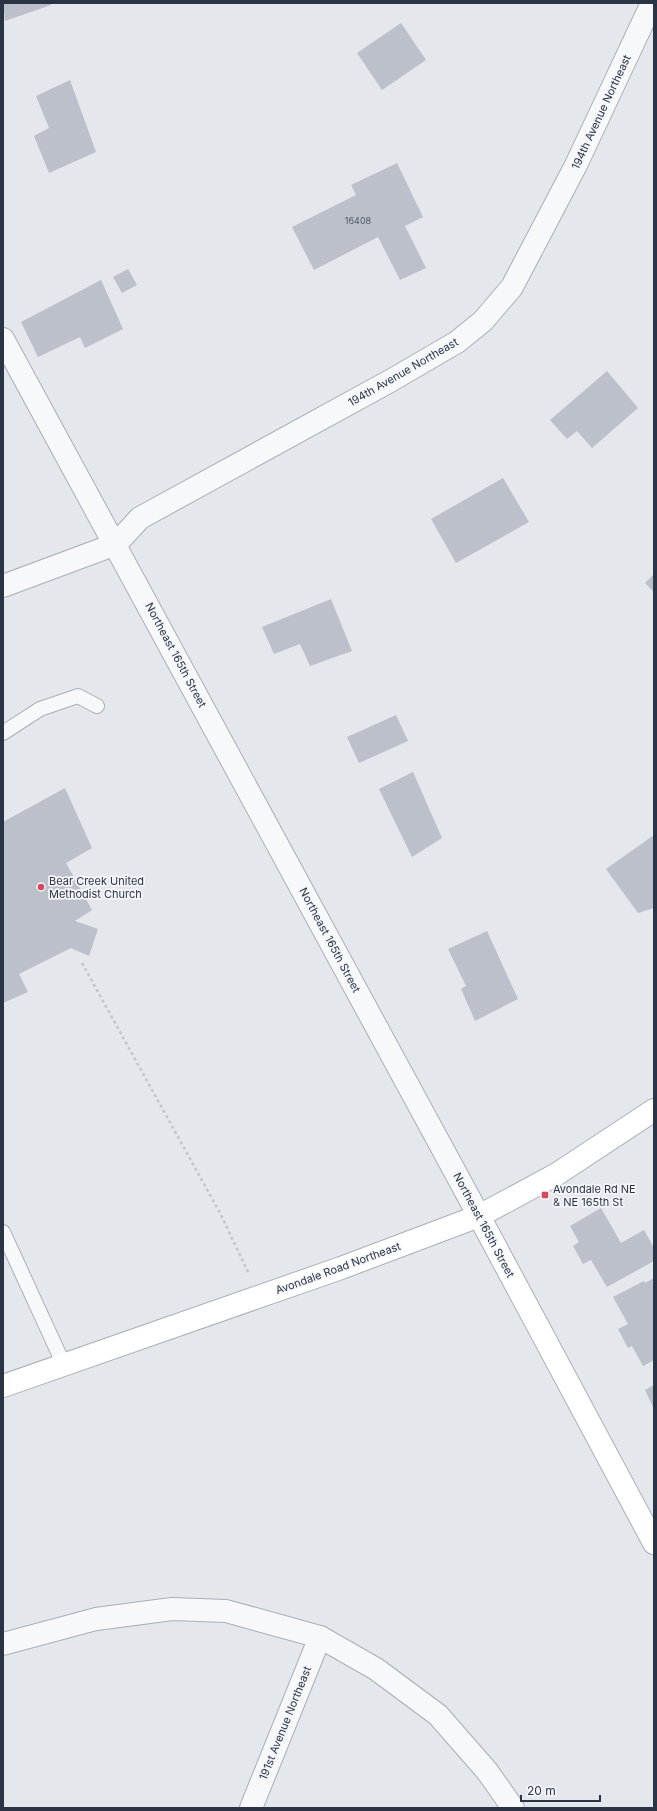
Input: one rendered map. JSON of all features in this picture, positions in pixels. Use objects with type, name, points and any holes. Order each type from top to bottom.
[{"type":"main road","name":"Avondale Road Northeast","points":[[3,1386],[341,1268],[479,1216],[557,1174],[654,1110]]},
{"type":"main road","name":"Northeast 165th Street","points":[[479,1216],[654,1544]]},
{"type":"street","name":"194th Avenue Northeast","points":[[3,586],[116,544],[140,518],[390,381],[457,342],[483,321],[512,287],[576,165],[652,3]]},
{"type":"street","name":"Northeast 165th Street","points":[[3,338],[479,1216]]},
{"type":"street","points":[[3,1644],[96,1619],[172,1609],[226,1611],[320,1637],[376,1669],[438,1715],[487,1771],[513,1808]]},
{"type":"street","name":"191st Avenue Northeast","points":[[251,1808],[320,1637]]},
{"type":"lane","points":[[3,733],[40,709],[78,696],[97,706]]},
{"type":"lane","points":[[3,1232],[64,1365]]},
{"type":"path","points":[[82,964],[220,1213],[260,1296]]},
{"type":"building","points":[[3,3],[51,3],[51,5],[5,21]]},
{"type":"building","points":[[401,23],[426,60],[382,90],[357,53]]},
{"type":"building","points":[[70,80],[96,152],[49,173],[34,136],[49,128],[36,96]]},
{"type":"building","points":[[397,163],[423,217],[405,226],[426,268],[400,280],[378,237],[314,270],[292,227],[356,195],[351,185]]},
{"type":"building","points":[[128,269],[137,285],[122,293],[113,277]]},
{"type":"building","points":[[101,280],[123,329],[85,348],[80,337],[38,357],[21,322]]},
{"type":"building","points":[[607,371],[638,408],[592,448],[577,431],[567,439],[550,420]]},
{"type":"building","points":[[503,478],[529,522],[456,563],[431,519]]},
{"type":"building","points":[[654,574],[654,592],[645,583]]},
{"type":"building","points":[[331,599],[352,651],[310,666],[300,644],[274,654],[262,627]]},
{"type":"building","points":[[396,715],[408,741],[359,763],[347,737]]},
{"type":"building","points":[[413,772],[442,838],[412,857],[379,789]]},
{"type":"building","name":"Bear Creek United Methodist Church","points":[[65,788],[92,848],[66,863],[92,910],[75,921],[98,929],[89,956],[71,948],[19,974],[28,992],[3,1003],[3,822]]},
{"type":"building","points":[[654,835],[654,908],[638,913],[606,869]]},
{"type":"building","points":[[487,931],[518,999],[475,1021],[461,989],[466,986],[448,949]]},
{"type":"building","points":[[601,1208],[621,1243],[644,1230],[654,1248],[654,1261],[607,1287],[591,1260],[583,1264],[573,1246],[579,1242],[570,1226]]},
{"type":"building","points":[[654,1278],[654,1360],[643,1366],[632,1346],[628,1348],[618,1329],[628,1324],[613,1297],[644,1281],[645,1283]]},
{"type":"building","points":[[654,1385],[654,1409],[645,1390]]},
{"type":"place","name":"Bear Creek United Methodist Church","points":[[41,887]]},
{"type":"place","name":"Avondale Rd NE & NE 165th St","points":[[545,1195]]}]
